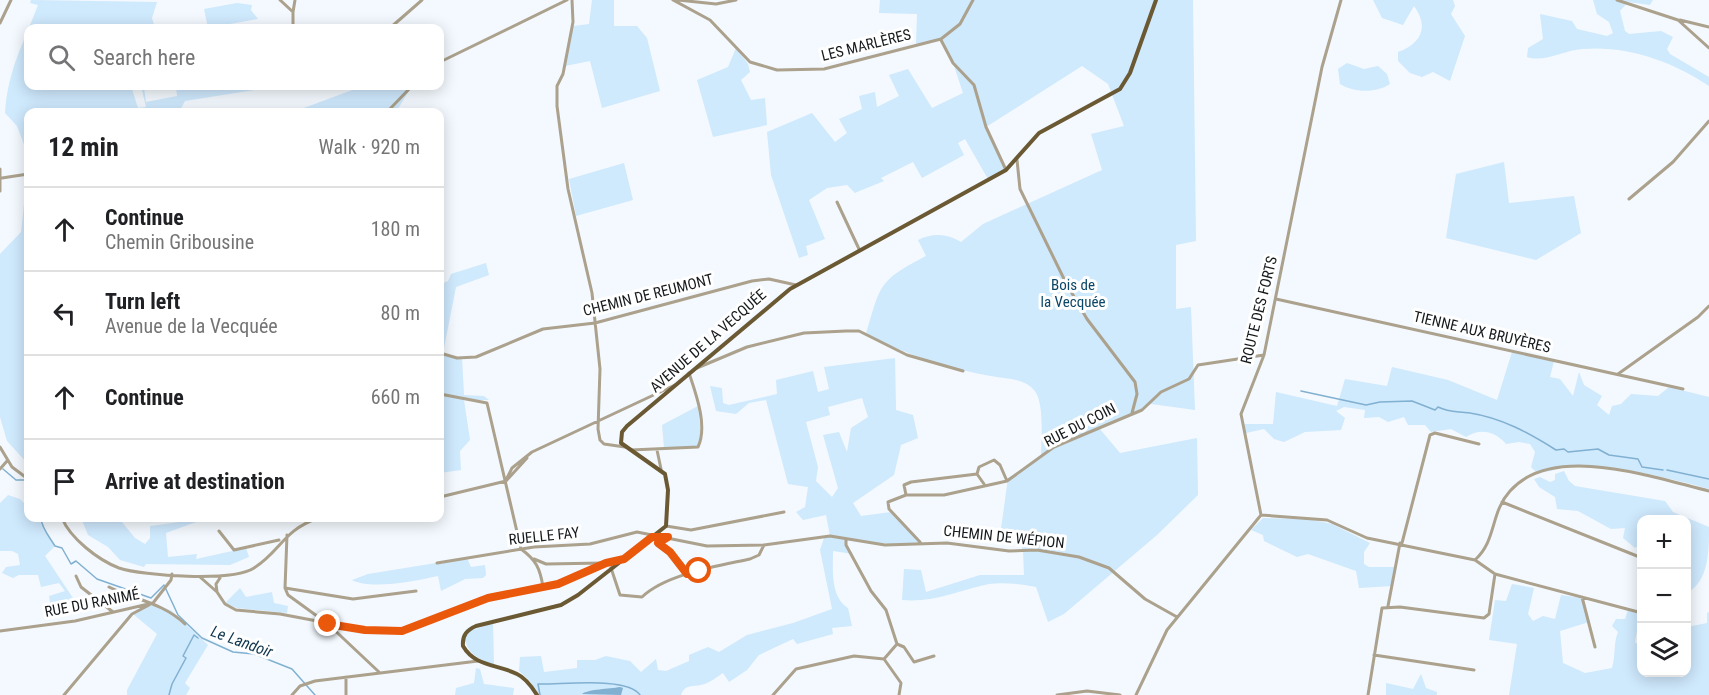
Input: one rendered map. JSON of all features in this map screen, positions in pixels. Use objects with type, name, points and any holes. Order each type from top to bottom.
[{"type":"main road","name":"AVENUE DE LA VECQUÉE","points":[[627,449],[620,438],[622,432],[777,298],[859,249],[1006,170],[1039,133],[1114,93],[1125,82],[1156,0]]},
{"type":"main road","points":[[537,695],[527,681],[518,674],[478,661],[463,646],[463,637],[468,630],[561,605],[578,595],[666,526],[668,490],[661,469],[627,449]]},
{"type":"street","points":[[0,23],[11,0]]},
{"type":"street","points":[[280,0],[292,12]]},
{"type":"street","points":[[293,24],[292,12],[295,0]]},
{"type":"street","points":[[395,24],[422,0]]},
{"type":"street","points":[[444,60],[567,0]]},
{"type":"street","points":[[572,0],[573,22],[567,56],[557,87],[557,106],[568,189],[592,291],[601,386],[597,420],[600,440],[609,447],[627,449],[698,448],[700,415],[689,373]]},
{"type":"street","name":"LES MARLÈRES","points":[[673,0],[710,20],[750,62],[777,70],[824,69],[941,39]]},
{"type":"street","points":[[678,0],[716,4],[736,0]]},
{"type":"street","points":[[973,0],[960,24],[941,39],[953,63],[974,85],[986,127],[1006,170]]},
{"type":"street","name":"ROUTE DES FORTS","points":[[1262,515],[1240,414],[1264,355],[1322,67],[1341,0]]},
{"type":"street","points":[[1617,0],[1678,20],[1709,27]]},
{"type":"street","points":[[1678,20],[1709,48]]},
{"type":"street","points":[[1692,32],[1698,25]]},
{"type":"street","points":[[391,108],[408,90]]},
{"type":"street","points":[[1629,199],[1673,162],[1709,121]]},
{"type":"street","points":[[1017,160],[1018,182],[1025,203],[1070,291],[1086,319],[1135,382],[1137,394],[1132,413]]},
{"type":"street","points":[[0,169],[2,178],[0,191]]},
{"type":"street","points":[[2,178],[24,175]]},
{"type":"street","points":[[837,202],[859,249]]},
{"type":"street","name":"CHEMIN DE REUMONT","points":[[444,354],[458,358],[476,357],[543,329],[595,323],[752,281],[769,279],[796,285]]},
{"type":"street","name":"TIENNE AUX BRUYÈRES","points":[[1276,298],[1683,389]]},
{"type":"street","points":[[1618,374],[1698,317],[1709,306]]},
{"type":"street","points":[[695,368],[703,367],[726,354],[747,347],[804,333],[846,330],[859,331],[907,355],[963,371]]},
{"type":"street","name":"RUE DU COIN","points":[[906,495],[945,495],[1007,481],[1054,447],[1151,405],[1161,393],[1189,379],[1198,365],[1264,355]]},
{"type":"street","points":[[506,482],[506,476],[518,462],[532,452],[675,385]]},
{"type":"street","points":[[444,395],[487,403],[520,549],[546,564],[606,563]]},
{"type":"street","points":[[1388,606],[1401,543],[1430,435],[1435,433],[1479,444]]},
{"type":"street","points":[[0,447],[8,461],[24,475]]},
{"type":"street","points":[[657,450],[661,469]]},
{"type":"street","points":[[444,496],[506,482],[532,452]]},
{"type":"street","points":[[977,474],[980,467],[994,460],[1000,465],[1007,481]]},
{"type":"street","points":[[0,469],[8,461]]},
{"type":"street","points":[[502,468],[518,462]]},
{"type":"street","points":[[1476,560],[1488,549],[1502,502],[1513,488],[1528,477],[1545,470],[1562,467],[1599,467],[1626,471],[1709,491]]},
{"type":"street","points":[[977,474],[984,485]]},
{"type":"street","points":[[922,543],[904,528],[887,506],[893,498],[906,495],[904,485],[911,482],[977,474]]},
{"type":"street","points":[[1502,502],[1637,556]]},
{"type":"street","points":[[666,526],[691,530],[784,512]]},
{"type":"street","points":[[1136,695],[1161,640],[1177,617],[1262,515],[1327,520],[1367,538],[1401,543],[1476,560],[1495,574],[1637,612]]},
{"type":"street","points":[[200,577],[208,582],[255,568],[294,528],[308,522]]},
{"type":"street","points":[[64,523],[64,531]]},
{"type":"street","points":[[64,523],[82,542],[118,568],[136,572],[200,577],[213,581]]},
{"type":"street","points":[[219,531],[234,550],[281,540]]},
{"type":"street","name":"RUELLE FAY","points":[[437,563],[520,549],[569,543],[588,544],[638,532],[652,537]]},
{"type":"street","points":[[287,535],[285,588],[288,595],[328,624],[379,672]]},
{"type":"street","name":"CHEMIN DE WÉPION","points":[[765,545],[830,536],[885,545],[947,543],[1009,551],[1037,550],[1079,557],[1109,568],[1145,599],[1177,617]]},
{"type":"street","points":[[652,537],[668,537],[705,545],[765,545]]},
{"type":"street","points":[[668,537],[658,543],[670,552],[687,574]]},
{"type":"street","points":[[846,540],[846,545],[871,591],[886,610],[897,644],[904,647],[914,662],[934,656]]},
{"type":"street","points":[[611,568],[618,592],[624,596],[642,597],[650,589],[687,574],[750,559],[759,555],[765,545]]},
{"type":"street","points":[[534,558],[539,567],[543,587]]},
{"type":"street","points":[[213,581],[225,604],[240,611],[280,614],[365,630],[402,631],[488,598],[561,583],[606,563],[624,559]]},
{"type":"street","name":"RUE DU RANIMÉ","points":[[0,631],[114,613],[153,603],[166,587],[172,574]]},
{"type":"street","points":[[1368,695],[1381,610],[1388,606],[1484,618],[1489,614],[1495,574]]},
{"type":"street","points":[[76,576],[81,587],[114,613]]},
{"type":"street","points":[[109,586],[172,611],[184,624]]},
{"type":"street","points":[[285,588],[353,599],[416,591]]},
{"type":"street","points":[[1582,597],[1595,647]]},
{"type":"street","points":[[64,695],[132,614],[153,603]]},
{"type":"street","points":[[884,659],[897,644]]},
{"type":"street","points":[[1374,655],[1474,670]]},
{"type":"street","points":[[773,695],[796,669],[854,656],[884,659],[899,680],[899,695]]},
{"type":"street","points":[[292,695],[303,684],[379,672],[478,661]]},
{"type":"street","points":[[346,677],[346,695]]},
{"type":"street","points":[[1057,695],[1087,691],[1120,695]]},
{"type":"green space","points":[[31,0],[157,2],[152,18],[154,24],[31,24],[38,5],[30,3]]},
{"type":"green space","points":[[592,0],[614,0],[614,26],[637,26],[647,38],[660,91],[602,108],[590,61],[565,66],[573,26],[589,24]]},
{"type":"green space","name":"Bois de la Vecquée","points":[[880,0],[1193,0],[1196,241],[1176,245],[1176,309],[1191,307],[1195,410],[1151,404],[1099,428],[1120,453],[1197,438],[1198,495],[1157,535],[1064,614],[1048,622],[1036,587],[1025,585],[989,584],[936,598],[902,600],[904,569],[921,570],[926,592],[980,575],[1024,575],[1023,551],[1017,533],[1001,529],[1008,478],[1041,458],[1040,403],[1034,390],[1017,380],[979,374],[930,361],[866,334],[879,294],[890,278],[926,256],[918,240],[940,235],[961,242],[983,224],[1102,170],[1091,134],[1124,126],[1108,84],[1082,66],[986,127],[1006,170],[988,179],[965,139],[958,143],[964,155],[922,178],[913,162],[881,178],[884,181],[855,193],[847,185],[827,188],[809,200],[825,239],[806,246],[808,255],[799,258],[771,175],[767,132],[812,113],[835,142],[847,133],[839,119],[862,109],[859,96],[875,92],[877,107],[899,96],[889,75],[908,69],[932,108],[963,93],[953,63],[941,40],[916,44],[917,14],[879,13]]},
{"type":"green space","points":[[1373,0],[1453,0],[1455,6],[1451,14],[1465,36],[1450,81],[1433,72],[1422,77],[1410,73],[1398,61],[1398,52],[1417,40],[1422,28],[1419,14],[1414,6],[1403,25],[1382,18]]},
{"type":"green space","points":[[1593,0],[1653,0],[1650,5],[1628,2],[1620,11],[1625,31],[1629,34],[1661,31],[1673,37],[1667,49],[1670,54],[1709,77],[1709,86],[1680,69],[1632,52],[1599,48],[1575,50],[1540,58],[1527,57],[1528,48],[1543,39],[1540,14],[1572,21],[1577,29],[1607,36],[1613,33],[1609,22],[1597,14]]},
{"type":"green space","points":[[237,3],[252,5],[251,10],[258,19],[230,24],[207,24],[204,9]]},
{"type":"green space","points":[[24,40],[24,90],[132,90],[138,108],[24,108],[24,145],[17,126],[5,113],[9,83]]},
{"type":"green space","points":[[736,48],[748,64],[750,72],[741,80],[751,100],[765,98],[767,125],[713,137],[697,80],[728,67]]},
{"type":"green space","points":[[1347,63],[1364,69],[1378,66],[1387,74],[1390,84],[1372,90],[1346,87],[1340,84],[1338,69]]},
{"type":"green space","points":[[142,90],[144,90],[146,102],[177,96],[176,90],[254,90],[185,101],[181,108],[138,108],[146,107]]},
{"type":"green space","points":[[352,90],[410,90],[398,108],[304,108]]},
{"type":"green space","points":[[1504,162],[1509,203],[1574,196],[1581,233],[1536,260],[1446,238],[1456,174]]},
{"type":"green space","points":[[624,163],[633,200],[576,216],[569,179]]},
{"type":"green space","points":[[24,204],[24,460],[7,441],[0,417],[0,254],[21,232]]},
{"type":"green space","points":[[486,263],[489,275],[456,287],[444,348],[444,282],[448,281],[451,274]]},
{"type":"green space","points":[[1512,352],[1554,361],[1550,377],[1560,379],[1573,396],[1579,372],[1584,385],[1602,396],[1597,405],[1609,415],[1612,406],[1621,404],[1631,394],[1658,396],[1669,387],[1709,397],[1709,489],[1643,473],[1594,466],[1572,465],[1546,472],[1536,472],[1531,467],[1535,452],[1530,444],[1519,442],[1506,444],[1497,436],[1487,432],[1477,432],[1466,437],[1451,429],[1431,432],[1425,425],[1408,425],[1404,417],[1388,422],[1379,417],[1364,418],[1365,410],[1344,407],[1336,411],[1345,418],[1341,430],[1305,432],[1284,442],[1274,439],[1264,429],[1246,433],[1244,424],[1273,424],[1276,392],[1337,406],[1345,379],[1387,386],[1392,367],[1448,380],[1497,400]]},
{"type":"green space","points":[[444,353],[462,358],[464,395],[484,396],[489,400],[464,400],[470,440],[460,451],[461,470],[444,472]]},
{"type":"green space","points":[[895,358],[896,410],[913,415],[918,438],[901,445],[894,475],[853,503],[861,516],[891,512],[922,543],[899,545],[847,540],[846,545],[853,554],[833,551],[835,590],[842,603],[848,608],[852,626],[832,628],[833,634],[797,644],[793,639],[759,655],[747,670],[729,682],[723,673],[707,683],[687,688],[681,695],[539,695],[530,681],[519,671],[520,657],[541,656],[544,672],[577,668],[577,660],[595,660],[606,656],[630,661],[641,672],[656,659],[658,670],[666,671],[689,661],[689,655],[708,647],[719,652],[747,635],[793,623],[832,609],[820,550],[824,538],[830,536],[826,515],[803,520],[796,512],[805,507],[808,487],[788,484],[766,400],[749,403],[736,414],[716,411],[710,386],[722,388],[723,403],[729,405],[777,394],[776,380],[813,371],[818,392],[829,389],[824,367]],"holes":[[[862,398],[868,417],[851,428],[847,452],[839,432],[823,435],[838,488],[832,497],[816,481],[818,467],[806,422],[830,415],[828,407]]]},
{"type":"green space","points":[[698,406],[701,433],[698,448],[664,448],[662,425]]},
{"type":"green space","points":[[1564,471],[1569,481],[1575,486],[1665,501],[1673,512],[1680,515],[1637,515],[1637,546],[1635,548],[1623,538],[1625,528],[1611,529],[1578,511],[1557,509],[1555,497],[1539,487],[1534,479],[1540,477],[1550,482],[1555,480],[1555,474]]},
{"type":"green space","points":[[8,495],[20,499],[24,503],[24,522],[40,522],[55,546],[45,556],[73,598],[74,612],[65,611],[63,605],[51,608],[49,596],[65,591],[59,583],[41,587],[38,575],[19,575],[13,578],[2,573],[6,567],[20,565],[18,554],[12,551],[0,551],[0,503]]},
{"type":"green space","points":[[1263,518],[1308,519],[1332,524],[1370,543],[1364,552],[1364,564],[1369,567],[1395,567],[1392,586],[1359,588],[1356,571],[1308,554],[1297,557],[1264,541],[1263,535],[1251,530]]},
{"type":"green space","points":[[1691,520],[1709,527],[1709,546],[1704,573],[1691,590]]},
{"type":"green space","points":[[83,522],[122,522],[135,538],[145,544],[150,538],[150,526],[196,522],[166,533],[168,557],[197,554],[196,559],[246,548],[249,557],[230,565],[146,564],[144,567],[120,560],[108,547],[88,535]]},
{"type":"green space","points":[[467,558],[471,567],[485,565],[486,575],[483,578],[465,579],[441,591],[438,576],[381,584],[360,583],[352,580],[368,574]]},
{"type":"green space","points":[[1512,584],[1534,588],[1528,614],[1533,621],[1543,616],[1555,619],[1561,595],[1582,598],[1589,622],[1560,631],[1563,663],[1585,673],[1612,668],[1618,632],[1612,626],[1616,619],[1625,619],[1628,610],[1637,613],[1635,642],[1637,644],[1637,677],[1691,677],[1691,626],[1707,623],[1709,612],[1709,695],[1509,695],[1517,644],[1489,640],[1495,600],[1506,601]]},
{"type":"green space","points":[[240,588],[246,597],[272,592],[274,603],[288,606],[287,613],[237,608],[225,603]]},
{"type":"green space","points":[[153,603],[172,611],[208,645],[185,683],[190,688],[186,695],[127,695],[127,690],[157,634],[133,614]]},
{"type":"green space","points":[[493,623],[494,665],[471,652],[465,637],[470,631]]},
{"type":"green space","points":[[476,668],[480,669],[484,684],[514,688],[513,695],[455,695],[456,688],[474,683]]},
{"type":"green space","points":[[1421,674],[1426,688],[1437,692],[1437,695],[1386,695],[1386,683],[1413,689]]},
{"type":"water","points":[[623,688],[621,695],[582,694],[594,690]]},
{"type":"waterway","points":[[1301,391],[1366,405],[1412,401],[1435,410],[1438,407],[1482,415],[1515,427],[1556,450],[1564,449],[1568,452],[1598,449],[1609,455],[1638,459],[1642,467],[1663,470]]},
{"type":"waterway","name":"Le Landoir","points":[[3,469],[16,480],[24,480]]},
{"type":"waterway","points":[[1667,470],[1709,479]]},
{"type":"waterway","name":"Le Landoir","points":[[42,522],[55,546],[62,548],[71,564],[76,561],[97,579],[151,598],[164,585],[178,615],[202,638],[233,652],[254,654],[292,669],[315,695]]},
{"type":"waterway","points":[[169,695],[172,684],[186,658],[183,656],[194,635],[198,638]]},
{"type":"waterway","points":[[540,695],[538,684],[593,683],[622,685],[633,689],[640,695]]},
{"type":"route","points":[[328,624],[365,630],[402,631],[488,598],[558,584],[606,563],[624,559],[632,550],[652,537],[668,537],[658,543],[670,552],[687,574],[699,571]]}]
